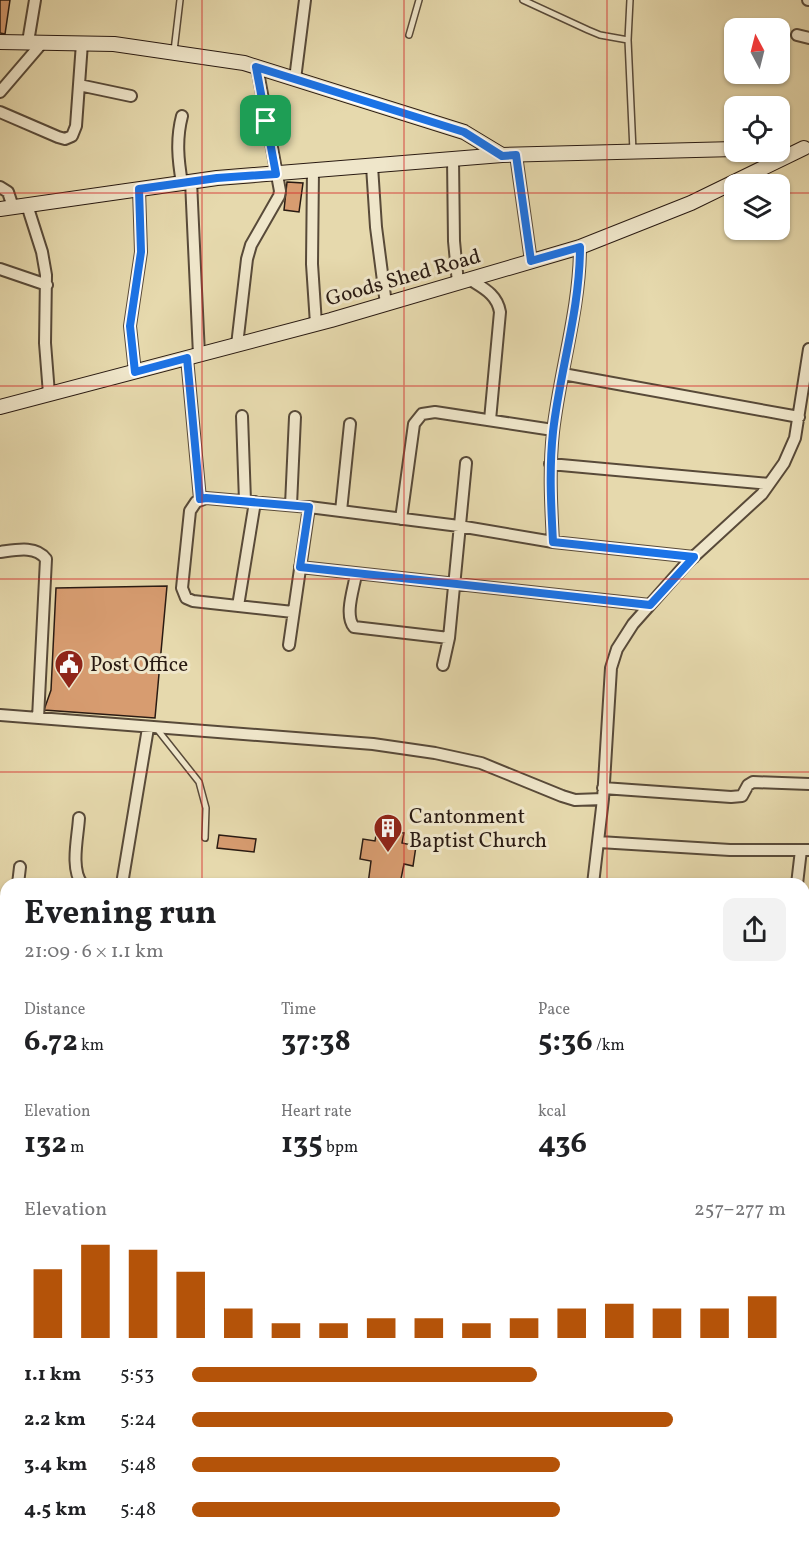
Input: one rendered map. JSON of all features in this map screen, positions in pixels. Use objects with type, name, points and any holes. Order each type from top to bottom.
[{"type":"street","points":[[0,92],[35,42],[35,0]]},
{"type":"street","points":[[295,79],[305,0]]},
{"type":"street","points":[[797,35],[809,38]]},
{"type":"street","points":[[0,42],[114,44],[244,63],[464,132],[509,155]]},
{"type":"street","points":[[0,112],[58,137],[72,136],[76,126],[82,44]]},
{"type":"street","points":[[237,345],[247,259],[251,245],[279,196],[256,67]]},
{"type":"street","points":[[79,86],[131,96]]},
{"type":"street","points":[[182,116],[177,144],[187,182],[200,499]]},
{"type":"street","name":"Goods Shed Road","points":[[790,148],[806,147]]},
{"type":"street","name":"Goods Shed Road","points":[[0,407],[316,324],[580,247],[691,203],[806,147]]},
{"type":"street","points":[[14,207],[217,178],[313,170],[509,155],[724,149]]},
{"type":"street","points":[[509,155],[531,261]]},
{"type":"street","points":[[453,159],[454,240],[464,281],[491,294],[499,305],[500,312],[490,420]]},
{"type":"street","points":[[372,166],[376,227],[386,304]]},
{"type":"street","points":[[313,170],[312,264],[316,324]]},
{"type":"street","points":[[0,187],[8,192],[14,207],[42,252],[47,285],[45,343],[49,394]]},
{"type":"street","points":[[135,372],[130,326],[141,252],[139,189]]},
{"type":"street","points":[[553,542],[550,464],[553,430],[578,283],[580,247]]},
{"type":"street","points":[[0,269],[47,285]]},
{"type":"street","points":[[594,878],[603,793],[611,668],[617,649],[633,624],[650,605],[694,557],[762,494],[784,463],[795,438],[809,349]]},
{"type":"street","points":[[563,374],[799,417]]},
{"type":"street","points":[[401,519],[414,424],[422,414],[435,412],[553,430]]},
{"type":"street","points":[[238,606],[250,502],[242,416]]},
{"type":"street","points":[[291,505],[295,417]]},
{"type":"street","points":[[341,511],[350,424]]},
{"type":"street","points":[[443,665],[449,638],[466,463]]},
{"type":"street","points":[[550,464],[769,484]]},
{"type":"street","points":[[293,612],[193,601],[186,598],[182,588],[192,505],[200,499],[291,505],[459,526],[553,542],[694,557]]},
{"type":"street","points":[[289,645],[309,507]]},
{"type":"street","points":[[0,552],[26,550],[42,554],[46,560],[38,718]]},
{"type":"street","points":[[300,567],[650,605]]},
{"type":"street","points":[[356,574],[350,615],[351,624],[354,627],[449,638]]},
{"type":"street","points":[[0,715],[373,744],[435,753],[481,763],[575,800],[603,793],[731,797],[742,796],[748,785],[753,782],[809,784]]},
{"type":"street","points":[[123,878],[153,728]]},
{"type":"street","points":[[79,818],[76,866],[79,878]]},
{"type":"street","points":[[599,842],[730,850],[805,850],[798,878]]},
{"type":"street","points":[[19,878],[20,867]]},
{"type":"lane","points":[[174,53],[180,0]]},
{"type":"lane","points":[[410,35],[419,0]]},
{"type":"lane","points":[[524,0],[600,35],[628,40]]},
{"type":"lane","points":[[630,0],[628,40],[634,152]]},
{"type":"lane","points":[[153,728],[199,782],[206,808],[205,838]]},
{"type":"building","points":[[0,0],[10,0],[5,34],[0,33]]},
{"type":"building","points":[[287,182],[303,183],[299,212],[284,210]]},
{"type":"building","points":[[167,586],[155,718],[44,710],[51,690],[56,588]]},
{"type":"building","name":"Cantonment Baptist Church","points":[[377,829],[404,833],[402,843],[416,846],[413,866],[404,864],[401,878],[369,878],[371,861],[360,859],[363,839],[375,841]]},
{"type":"building","points":[[219,835],[256,839],[254,852],[217,848]]},
{"type":"place","name":"Post Office","points":[[69,690]]},
{"type":"place","name":"Cantonment Baptist Church","points":[[388,854]]},
{"type":"route","points":[[256,67],[464,132],[502,156],[516,155],[531,261],[580,247],[578,283],[553,430],[550,464],[553,542],[694,557],[650,605],[300,567],[309,507],[200,499],[187,358],[135,372],[130,326],[141,252],[139,189],[217,178],[276,174],[266,121],[256,67]]}]
